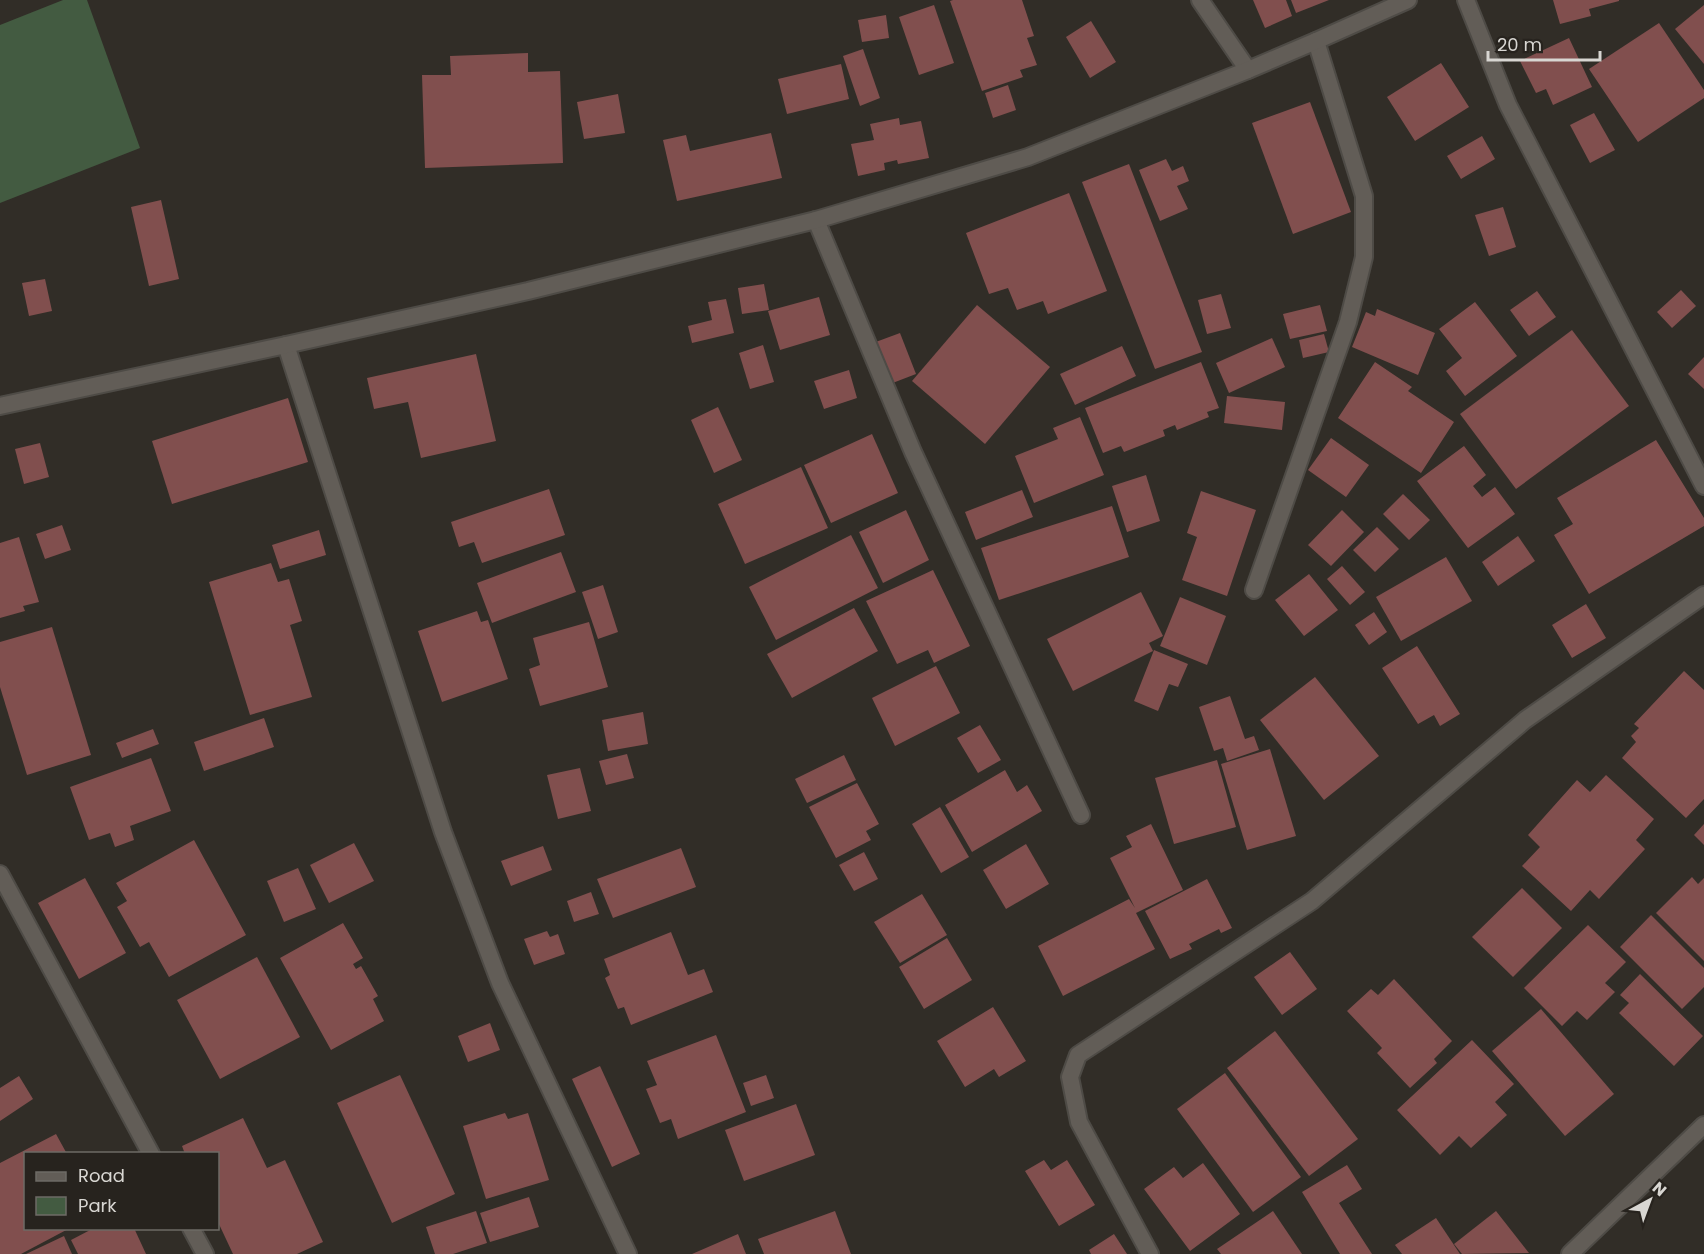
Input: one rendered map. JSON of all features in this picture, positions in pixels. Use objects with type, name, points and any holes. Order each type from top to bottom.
[{"type":"street","points":[[1200,0],[1248,69]]},
{"type":"street","points":[[0,405],[528,291],[816,220],[1028,157],[1316,41],[1408,0]]},
{"type":"street","points":[[1466,0],[1508,105],[1704,486]]},
{"type":"street","points":[[1254,590],[1348,322],[1364,257],[1364,196],[1316,41]]},
{"type":"street","points":[[816,220],[912,452],[1081,815]]},
{"type":"street","points":[[286,345],[451,853],[500,983],[628,1254]]},
{"type":"street","points":[[1150,1254],[1079,1122],[1070,1077],[1078,1055],[1312,901],[1525,720],[1704,595]]},
{"type":"street","points":[[0,874],[150,1152]]},
{"type":"street","points":[[1570,1254],[1704,1125]]},
{"type":"street","points":[[192,1230],[205,1254]]},
{"type":"green space","points":[[63,0],[87,0],[140,148],[0,203],[0,25]]},
{"type":"building","points":[[1022,0],[1034,36],[1027,38],[1037,65],[1020,70],[1023,77],[982,91],[950,1]]},
{"type":"building","points":[[1253,0],[1286,0],[1292,16],[1265,28]]},
{"type":"building","points":[[1291,0],[1329,0],[1296,13]]},
{"type":"building","points":[[1553,0],[1619,1],[1589,9],[1591,16],[1560,24]]},
{"type":"building","points":[[934,5],[954,63],[919,75],[899,17]]},
{"type":"building","points":[[1704,5],[1704,64],[1675,29]]},
{"type":"building","points":[[886,15],[889,38],[862,42],[858,20]]},
{"type":"building","points":[[1091,21],[1116,62],[1090,78],[1066,37]]},
{"type":"building","points":[[1659,23],[1704,90],[1704,98],[1638,142],[1589,69]]},
{"type":"building","points":[[1569,38],[1592,87],[1553,105],[1546,89],[1536,93],[1520,61]]},
{"type":"building","points":[[863,49],[880,98],[860,106],[843,56]]},
{"type":"building","points":[[528,53],[528,72],[560,71],[563,163],[425,168],[422,75],[451,75],[450,56]]},
{"type":"building","points":[[1441,63],[1469,107],[1415,141],[1387,97]]},
{"type":"building","points":[[841,64],[849,99],[787,114],[778,79]]},
{"type":"building","points":[[1008,85],[1016,110],[993,118],[985,93]]},
{"type":"building","points":[[618,94],[625,133],[584,139],[577,102]]},
{"type":"building","points":[[1310,102],[1351,212],[1293,234],[1252,123]]},
{"type":"building","points":[[1594,113],[1615,150],[1590,163],[1570,125]]},
{"type":"building","points":[[899,118],[900,125],[921,121],[929,158],[898,164],[897,160],[884,163],[885,170],[858,176],[851,144],[874,140],[870,124]]},
{"type":"building","points":[[771,133],[782,178],[677,201],[663,140],[686,135],[690,151]]},
{"type":"building","points":[[1482,136],[1495,159],[1461,179],[1447,156]]},
{"type":"building","points":[[1166,159],[1172,171],[1183,166],[1189,181],[1177,186],[1188,209],[1160,221],[1139,170]]},
{"type":"building","points":[[1129,164],[1202,352],[1155,369],[1082,182]]},
{"type":"building","points":[[1069,193],[1107,291],[1048,314],[1043,301],[1017,310],[1008,288],[989,294],[966,233]]},
{"type":"building","points":[[161,200],[179,279],[149,286],[131,207]]},
{"type":"building","points":[[1503,207],[1516,247],[1489,256],[1475,215]]},
{"type":"building","points":[[45,279],[52,311],[29,316],[22,283]]},
{"type":"building","points":[[764,284],[769,310],[742,314],[738,288]]},
{"type":"building","points":[[1681,290],[1696,306],[1672,328],[1657,312]]},
{"type":"building","points":[[1537,291],[1556,317],[1529,336],[1510,310]]},
{"type":"building","points":[[1221,294],[1231,328],[1207,334],[1198,300]]},
{"type":"building","points":[[819,297],[830,335],[780,350],[768,311]]},
{"type":"building","points":[[726,299],[734,333],[692,343],[688,326],[712,320],[708,302]]},
{"type":"building","points":[[1475,302],[1517,356],[1465,396],[1446,371],[1462,358],[1439,329]]},
{"type":"building","points":[[977,305],[1050,367],[985,444],[912,381]]},
{"type":"building","points":[[1320,305],[1327,331],[1290,339],[1283,314]]},
{"type":"building","points":[[1377,309],[1435,333],[1418,375],[1352,347],[1366,312],[1375,316]]},
{"type":"building","points":[[1572,330],[1629,406],[1516,489],[1460,414]]},
{"type":"building","points":[[900,333],[916,374],[890,384],[873,343]]},
{"type":"building","points":[[1324,334],[1329,352],[1303,358],[1299,340]]},
{"type":"building","points":[[1272,338],[1285,367],[1229,393],[1216,363]]},
{"type":"building","points":[[763,345],[774,382],[750,389],[739,353]]},
{"type":"building","points":[[1122,346],[1136,376],[1075,405],[1060,374]]},
{"type":"building","points":[[476,354],[496,441],[421,458],[408,402],[374,409],[367,378]]},
{"type":"building","points":[[1704,357],[1704,389],[1688,374]]},
{"type":"building","points":[[1201,362],[1219,408],[1207,412],[1209,417],[1177,430],[1175,425],[1163,430],[1165,436],[1124,452],[1121,446],[1103,453],[1085,408]]},
{"type":"building","points":[[1375,362],[1412,387],[1408,391],[1454,422],[1421,473],[1338,418]]},
{"type":"building","points":[[849,370],[857,398],[824,409],[814,381]]},
{"type":"building","points":[[1227,396],[1285,402],[1282,430],[1224,423]]},
{"type":"building","points":[[288,398],[308,462],[172,504],[152,441]]},
{"type":"building","points":[[718,407],[742,460],[714,473],[691,420]]},
{"type":"building","points":[[1080,417],[1104,475],[1034,503],[1015,456],[1058,439],[1053,428]]},
{"type":"building","points":[[872,434],[898,493],[831,523],[804,465]]},
{"type":"building","points":[[1331,438],[1369,465],[1346,497],[1308,470]]},
{"type":"building","points":[[1656,440],[1704,518],[1704,526],[1589,594],[1554,535],[1573,524],[1557,498]]},
{"type":"building","points":[[40,443],[49,477],[24,484],[15,449]]},
{"type":"building","points":[[1464,446],[1486,475],[1473,486],[1482,497],[1495,487],[1515,514],[1468,548],[1417,481]]},
{"type":"building","points":[[801,467],[828,528],[745,564],[718,504]]},
{"type":"building","points":[[1146,475],[1160,521],[1127,532],[1112,486]]},
{"type":"building","points":[[549,489],[565,535],[482,563],[474,542],[459,547],[451,522]]},
{"type":"building","points":[[1022,490],[1033,517],[976,540],[965,512]]},
{"type":"building","points":[[1201,491],[1256,510],[1227,596],[1182,580],[1197,537],[1187,533]]},
{"type":"building","points":[[1403,494],[1430,520],[1409,540],[1383,514]]},
{"type":"building","points":[[1112,506],[1129,557],[999,600],[981,548]]},
{"type":"building","points":[[906,510],[929,560],[883,583],[859,532]]},
{"type":"building","points":[[1342,510],[1364,532],[1331,566],[1308,545]]},
{"type":"building","points":[[62,525],[71,550],[45,559],[36,534]]},
{"type":"building","points":[[1377,527],[1399,549],[1375,572],[1353,550]]},
{"type":"building","points":[[319,530],[326,555],[280,569],[272,545]]},
{"type":"building","points":[[851,535],[878,588],[776,640],[749,587]]},
{"type":"building","points":[[1518,536],[1535,561],[1498,586],[1482,562]]},
{"type":"building","points":[[19,537],[39,602],[23,606],[25,611],[0,618],[0,543]]},
{"type":"building","points":[[561,552],[576,592],[492,623],[477,583]]},
{"type":"building","points":[[1446,557],[1472,601],[1401,641],[1376,597]]},
{"type":"building","points":[[271,563],[278,582],[289,579],[302,621],[290,625],[312,697],[250,715],[209,582]]},
{"type":"building","points":[[1342,566],[1365,592],[1350,605],[1327,579]]},
{"type":"building","points":[[933,570],[970,646],[934,663],[928,650],[897,664],[866,601]]},
{"type":"building","points":[[1309,574],[1338,610],[1304,636],[1275,600]]},
{"type":"building","points":[[603,585],[618,632],[598,639],[582,592]]},
{"type":"building","points":[[1141,592],[1163,636],[1149,643],[1153,651],[1073,691],[1047,639]]},
{"type":"building","points":[[1180,597],[1226,616],[1207,665],[1160,646]]},
{"type":"building","points":[[1586,604],[1606,638],[1572,658],[1552,625]]},
{"type":"building","points":[[854,608],[878,651],[792,698],[767,654]]},
{"type":"building","points":[[477,611],[481,622],[488,620],[508,679],[442,702],[418,631]]},
{"type":"building","points":[[1374,612],[1387,632],[1369,645],[1355,625]]},
{"type":"building","points":[[589,622],[608,687],[540,706],[529,669],[540,665],[533,638]]},
{"type":"building","points":[[52,627],[91,755],[27,775],[0,687],[0,642]]},
{"type":"building","points":[[1417,646],[1460,714],[1440,726],[1434,715],[1418,724],[1382,668]]},
{"type":"building","points":[[1154,650],[1188,664],[1178,687],[1169,684],[1158,711],[1134,701]]},
{"type":"building","points":[[936,666],[960,713],[895,746],[872,698]]},
{"type":"building","points":[[1684,671],[1704,690],[1704,799],[1686,818],[1622,758],[1636,742],[1631,736],[1639,728],[1634,724]]},
{"type":"building","points":[[1315,677],[1379,756],[1324,800],[1260,720]]},
{"type":"building","points":[[1230,696],[1245,739],[1254,736],[1259,750],[1227,761],[1223,748],[1214,751],[1199,707]]},
{"type":"building","points":[[643,712],[648,744],[608,751],[602,720]]},
{"type":"building","points":[[264,718],[274,747],[204,771],[194,742]]},
{"type":"building","points":[[980,725],[1001,760],[978,773],[957,738]]},
{"type":"building","points":[[153,729],[159,744],[122,758],[116,743]]},
{"type":"building","points":[[1270,749],[1296,836],[1247,850],[1221,764]]},
{"type":"building","points":[[627,754],[634,778],[606,785],[599,761]]},
{"type":"building","points":[[844,755],[856,780],[807,803],[795,779]]},
{"type":"building","points":[[151,758],[171,811],[130,826],[134,840],[115,847],[110,833],[89,840],[70,787]]},
{"type":"building","points":[[1217,760],[1236,827],[1174,844],[1155,778]]},
{"type":"building","points":[[580,768],[591,811],[558,819],[547,775]]},
{"type":"building","points":[[1005,770],[1017,792],[1027,785],[1042,811],[972,852],[945,805]]},
{"type":"building","points":[[1606,775],[1654,819],[1636,840],[1645,849],[1599,899],[1590,890],[1571,911],[1522,866],[1540,847],[1528,835],[1577,780],[1590,792]]},
{"type":"building","points":[[857,783],[879,824],[866,831],[871,840],[836,858],[809,807]]},
{"type":"building","points":[[940,807],[969,857],[941,873],[912,824]]},
{"type":"building","points":[[1151,824],[1183,890],[1136,913],[1155,949],[1063,996],[1038,946],[1129,899],[1135,908],[1110,858],[1132,847],[1126,836]]},
{"type":"building","points":[[1704,824],[1704,845],[1694,835]]},
{"type":"building","points":[[194,840],[246,935],[169,977],[149,942],[140,947],[117,907],[127,901],[116,883]]},
{"type":"building","points":[[354,843],[374,881],[329,903],[310,865]]},
{"type":"building","points":[[1026,844],[1049,884],[1006,909],[983,870]]},
{"type":"building","points":[[543,846],[552,870],[511,886],[501,861]]},
{"type":"building","points":[[681,848],[696,887],[613,918],[597,879]]},
{"type":"building","points":[[864,852],[878,879],[854,891],[839,865]]},
{"type":"building","points":[[298,868],[316,909],[284,922],[267,881]]},
{"type":"building","points":[[1692,877],[1698,884],[1704,878],[1704,961],[1656,913]]},
{"type":"building","points":[[85,878],[126,953],[79,979],[38,903]]},
{"type":"building","points":[[1207,879],[1232,928],[1221,933],[1219,929],[1189,944],[1192,949],[1170,959],[1145,911]]},
{"type":"building","points":[[1522,888],[1562,928],[1513,977],[1472,937]]},
{"type":"building","points":[[591,892],[599,914],[574,922],[567,901]]},
{"type":"building","points":[[922,894],[947,935],[900,963],[874,922]]},
{"type":"building","points":[[1651,915],[1704,968],[1704,987],[1682,1009],[1620,947]]},
{"type":"building","points":[[343,923],[363,958],[353,964],[356,969],[361,966],[378,996],[373,999],[384,1021],[331,1050],[280,958]]},
{"type":"building","points":[[1588,925],[1626,962],[1605,983],[1615,992],[1587,1020],[1577,1011],[1562,1026],[1524,988]]},
{"type":"building","points":[[547,931],[550,937],[558,934],[565,954],[534,965],[524,939]]},
{"type":"building","points":[[671,932],[688,975],[704,969],[713,992],[631,1025],[624,1007],[618,1009],[605,978],[610,975],[604,959]]},
{"type":"building","points":[[947,938],[972,980],[924,1009],[899,967]]},
{"type":"building","points":[[1290,952],[1317,989],[1282,1015],[1254,977]]},
{"type":"building","points":[[257,957],[300,1037],[220,1079],[177,1000]]},
{"type":"building","points":[[1640,974],[1703,1036],[1674,1066],[1619,1013],[1629,1003],[1620,995]]},
{"type":"building","points":[[1394,979],[1452,1041],[1434,1059],[1437,1063],[1410,1088],[1377,1053],[1382,1048],[1347,1011],[1371,989],[1378,995]]},
{"type":"building","points":[[993,1007],[1026,1061],[999,1077],[994,1069],[965,1087],[937,1041]]},
{"type":"building","points":[[1541,1009],[1614,1094],[1565,1136],[1492,1051]]},
{"type":"building","points":[[490,1023],[500,1050],[468,1062],[458,1036]]},
{"type":"building","points":[[1275,1031],[1358,1139],[1309,1176],[1227,1068]]},
{"type":"building","points":[[716,1035],[746,1112],[678,1139],[671,1119],[660,1123],[646,1089],[657,1085],[647,1061]]},
{"type":"building","points":[[1472,1040],[1514,1084],[1495,1102],[1507,1115],[1471,1148],[1459,1136],[1440,1155],[1397,1110]]},
{"type":"building","points":[[600,1066],[640,1154],[612,1167],[572,1079]]},
{"type":"building","points":[[1225,1073],[1301,1177],[1253,1212],[1177,1109]]},
{"type":"building","points":[[400,1075],[455,1194],[392,1223],[337,1103]]},
{"type":"building","points":[[766,1075],[774,1098],[751,1106],[743,1083]]},
{"type":"building","points":[[19,1076],[33,1099],[0,1121],[0,1088]]},
{"type":"building","points":[[796,1104],[815,1155],[744,1181],[725,1130]]},
{"type":"building","points":[[505,1113],[508,1119],[528,1113],[549,1180],[486,1199],[463,1126]]},
{"type":"building","points":[[243,1118],[267,1168],[285,1160],[323,1242],[297,1254],[233,1254],[219,1224],[219,1152],[184,1152],[182,1146]]},
{"type":"building","points":[[56,1134],[66,1152],[24,1152],[24,1230],[66,1230],[21,1254],[0,1254],[0,1163]]},
{"type":"building","points":[[1044,1160],[1051,1170],[1067,1160],[1095,1205],[1059,1226],[1025,1171]]},
{"type":"building","points":[[1203,1163],[1240,1214],[1190,1251],[1144,1189],[1174,1167],[1183,1178]]},
{"type":"building","points":[[1347,1165],[1362,1189],[1339,1203],[1372,1254],[1340,1254],[1302,1192]]},
{"type":"building","points":[[529,1197],[539,1227],[490,1242],[480,1213]]},
{"type":"building","points":[[476,1211],[487,1243],[453,1254],[435,1254],[426,1227]]},
{"type":"building","points":[[835,1211],[851,1254],[764,1254],[758,1239]]},
{"type":"building","points":[[1273,1211],[1302,1254],[1221,1254],[1217,1249]]},
{"type":"building","points":[[1496,1211],[1529,1253],[1462,1254],[1454,1244]]},
{"type":"building","points":[[1436,1218],[1460,1254],[1402,1254],[1395,1245]]},
{"type":"building","points":[[90,1230],[135,1230],[146,1254],[78,1254],[71,1240]]},
{"type":"building","points":[[738,1234],[746,1254],[692,1254]]},
{"type":"building","points":[[1114,1234],[1127,1254],[1091,1254],[1089,1250]]},
{"type":"building","points":[[64,1236],[72,1254],[26,1254]]}]
